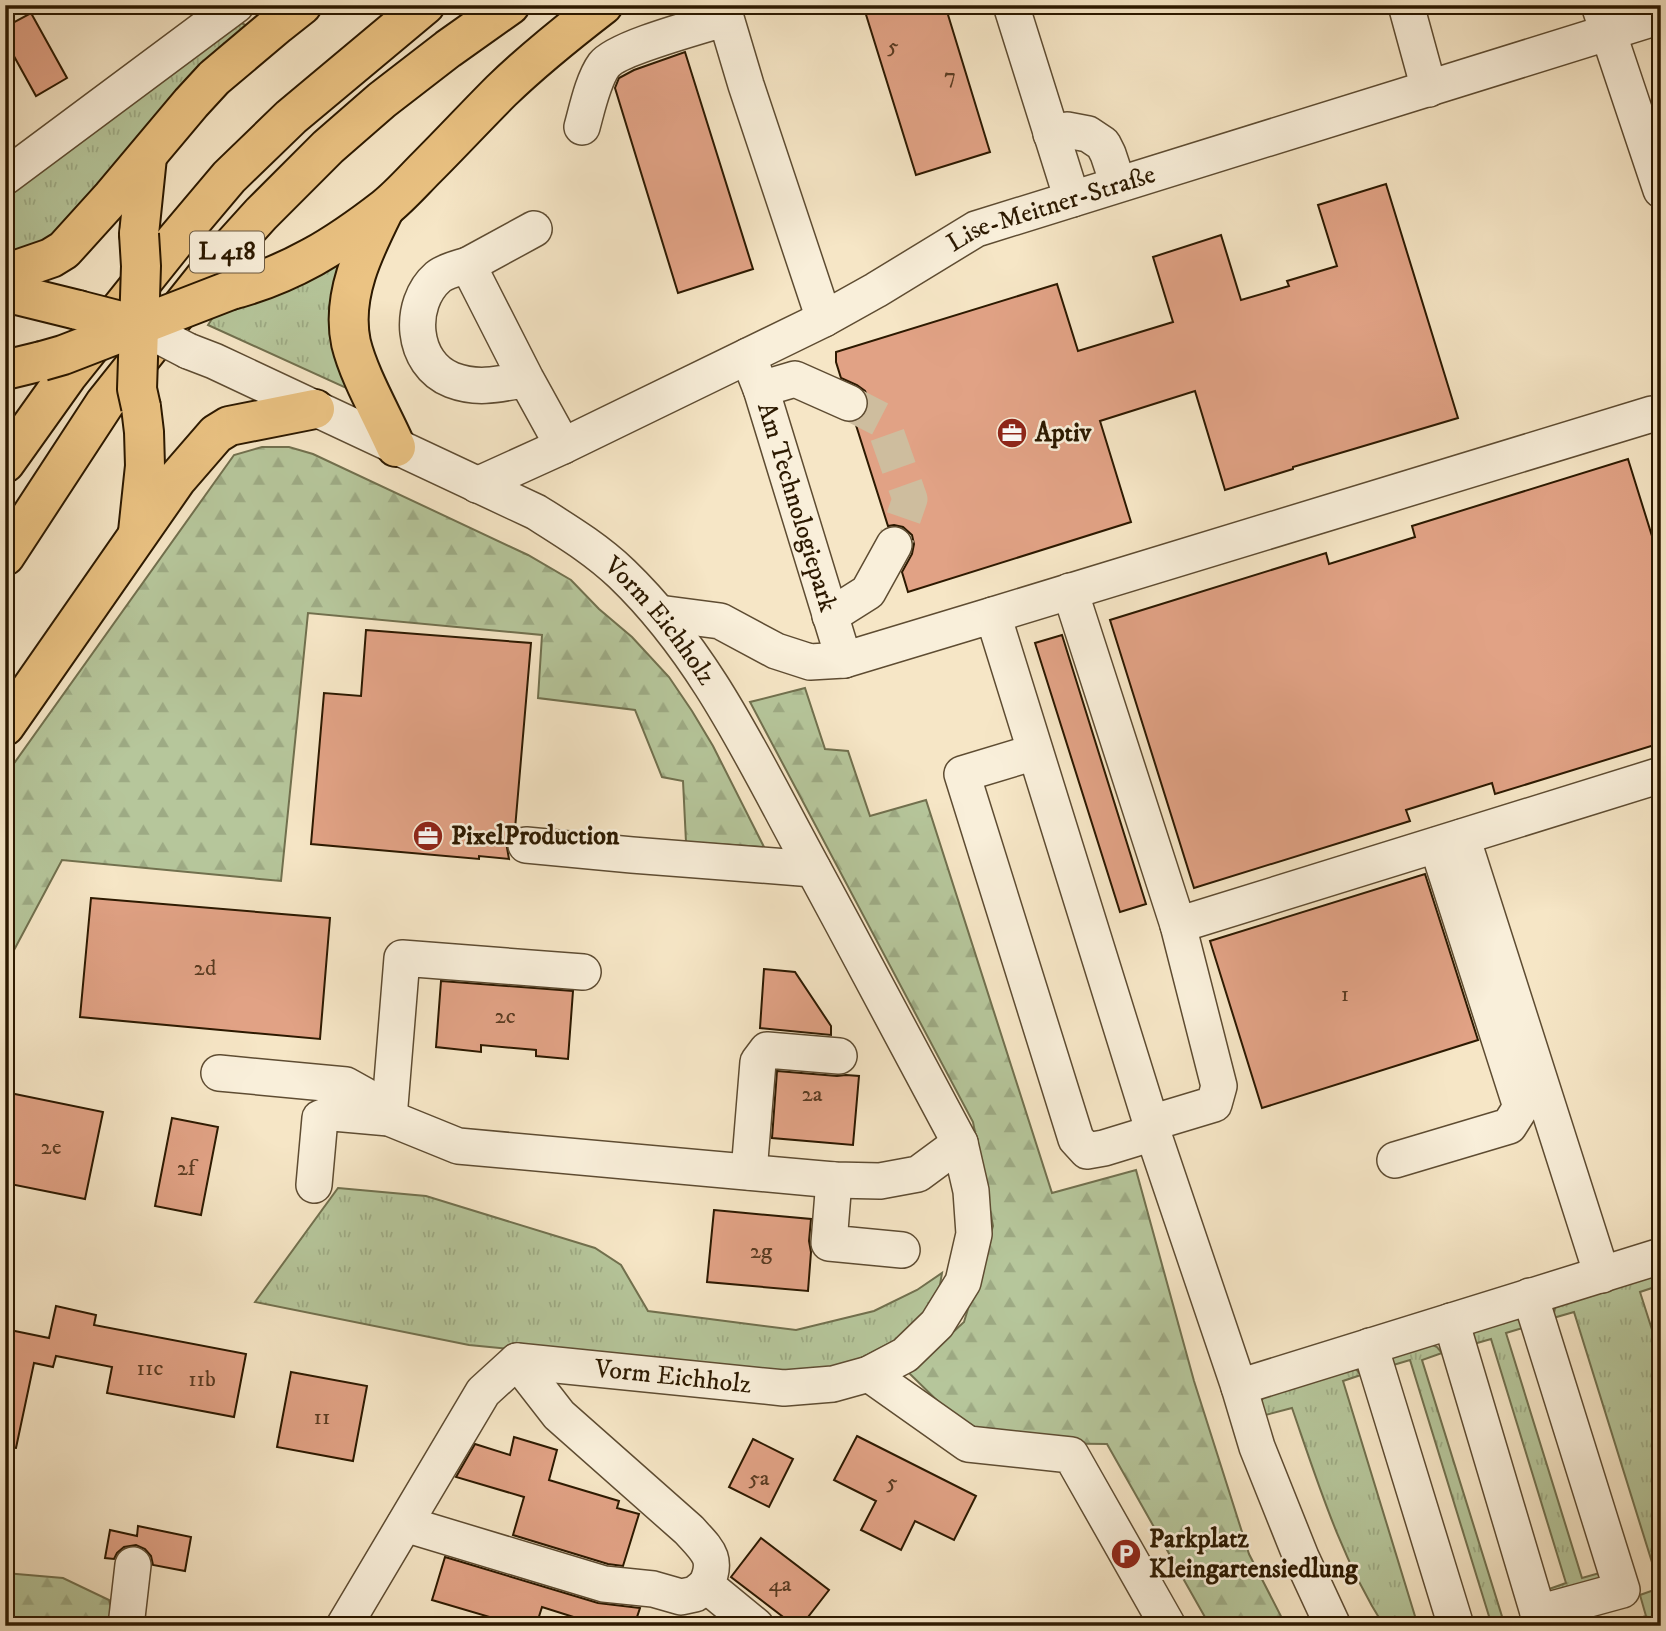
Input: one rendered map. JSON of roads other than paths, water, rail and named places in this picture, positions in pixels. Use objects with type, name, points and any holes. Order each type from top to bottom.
[{"type":"main road","points":[[5,274],[51,258],[64,250],[214,78],[302,5]]},
{"type":"main road","name":"L 418","points":[[5,463],[67,376],[229,177],[291,117],[425,5]]},
{"type":"main road","name":"L 418","points":[[5,556],[105,404],[214,266],[261,214],[328,147],[382,100],[510,5]]},
{"type":"main road","points":[[5,370],[63,355],[231,290],[257,283],[322,253],[386,207],[503,89],[540,55],[603,5]]},
{"type":"main road","points":[[138,538],[145,466],[144,432],[137,389],[141,266],[139,234],[147,157]]},
{"type":"main road","points":[[386,207],[370,239],[354,283],[349,304],[349,323],[357,361],[396,447]]},
{"type":"main road","points":[[5,292],[140,326]]},
{"type":"main road","points":[[5,726],[177,479],[216,434],[229,426],[315,409]]},
{"type":"street","points":[[5,177],[235,5]]},
{"type":"street","points":[[1011,5],[1072,198]]},
{"type":"street","points":[[1406,5],[1429,89]]},
{"type":"street","name":"Lise-Meitner-Straße","points":[[477,485],[824,319],[976,229],[1429,89],[1603,19],[1661,16]]},
{"type":"street","points":[[582,127],[593,89],[604,64],[631,48],[726,18],[824,319]]},
{"type":"street","points":[[1603,19],[1661,190]]},
{"type":"street","points":[[1051,134],[1067,130],[1088,134],[1103,144],[1118,184]]},
{"type":"street","points":[[526,379],[481,387],[451,380],[429,363],[418,339],[417,317],[423,295],[440,275],[468,265],[534,229]]},
{"type":"street","points":[[468,265],[563,446]]},
{"type":"street","name":"Vorm Eichholz","points":[[140,326],[188,351],[536,512],[575,536],[621,573],[683,643],[721,699],[960,1143],[971,1191],[974,1234],[963,1282],[937,1324],[905,1355],[869,1374],[833,1384],[784,1388],[517,1361]]},
{"type":"street","name":"Am Technologiepark","points":[[748,356],[761,389],[844,660]]},
{"type":"street","points":[[761,389],[795,379],[849,403]]},
{"type":"street","points":[[659,613],[720,621],[776,651],[810,662],[844,660],[1652,414],[1661,418]]},
{"type":"street","points":[[830,616],[868,592],[894,545]]},
{"type":"street","points":[[1035,752],[962,774],[1076,1139],[1087,1151],[1104,1148],[1214,1104],[1219,1086],[1178,925],[1070,591]]},
{"type":"street","points":[[993,615],[1152,1128],[1257,1447],[1301,1557],[1333,1626]]},
{"type":"street","points":[[1178,925],[1661,775]]},
{"type":"street","points":[[1395,1160],[1509,1126],[1521,1107],[1450,841]]},
{"type":"street","points":[[1450,841],[1602,1275]]},
{"type":"street","points":[[526,845],[813,869]]},
{"type":"street","points":[[389,1118],[402,958],[583,972]]},
{"type":"street","points":[[749,1172],[758,1062],[767,1050],[839,1056]]},
{"type":"street","points":[[219,1073],[346,1086],[364,1095],[389,1118]]},
{"type":"street","points":[[314,1185],[320,1118],[333,1113],[389,1118],[458,1146],[834,1180],[880,1181],[918,1174],[960,1143]]},
{"type":"street","points":[[834,1180],[829,1243],[902,1250]]},
{"type":"street","points":[[1239,1387],[1661,1256]]},
{"type":"street","points":[[1451,1321],[1540,1620],[1622,1590],[1530,1296]]},
{"type":"street","points":[[1370,1346],[1456,1626]]},
{"type":"street","points":[[344,1626],[483,1392],[517,1361],[558,1415],[689,1530],[708,1550],[712,1561],[711,1573],[706,1585],[695,1594],[681,1597],[653,1589],[604,1584],[405,1524]]},
{"type":"street","points":[[869,1374],[968,1444],[1070,1455],[1168,1626]]},
{"type":"street","points":[[126,1626],[133,1565]]},
{"type":"street","points":[[706,1585],[756,1626]]},
{"type":"tunnel","points":[[849,403],[882,420],[910,499],[894,545]]},
{"type":"place","name":"Aptiv","points":[[1012,433]]},
{"type":"place","name":"PixelProduction","points":[[428,836]]},
{"type":"place","name":"Parkplatz Kleingartensiedlung","points":[[1126,1554]]}]
